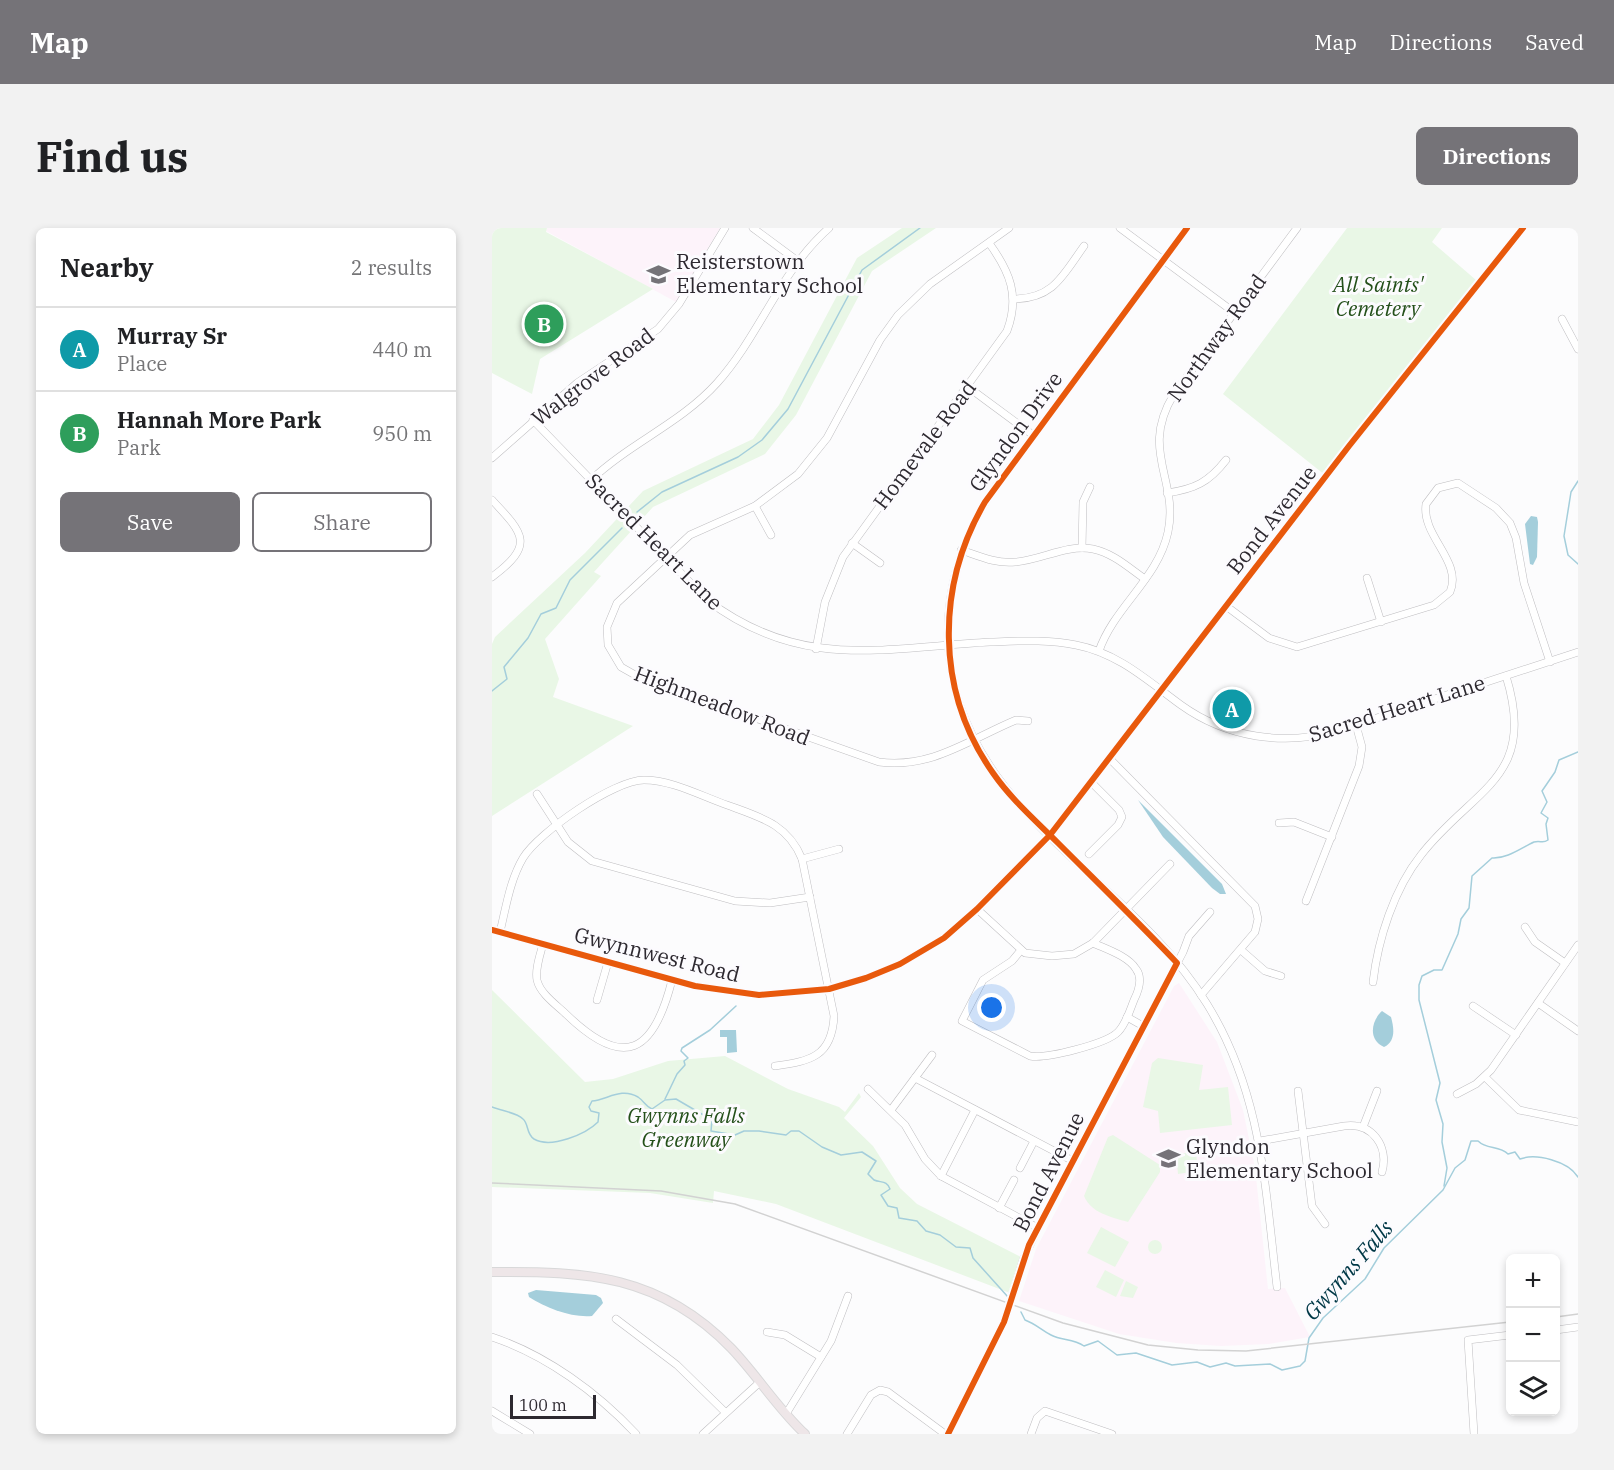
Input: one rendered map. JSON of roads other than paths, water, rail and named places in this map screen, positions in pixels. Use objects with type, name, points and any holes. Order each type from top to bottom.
[{"type":"main road","points":[[492,1272],[577,1273],[615,1280],[646,1290],[690,1313],[715,1333],[805,1434]]},
{"type":"street","name":"Walgrove Road","points":[[492,459],[577,383],[658,329],[679,304],[725,228]]},
{"type":"street","points":[[753,228],[798,262]]},
{"type":"street","points":[[591,480],[617,456],[690,408],[716,384],[741,352],[798,262],[829,228]]},
{"type":"street","name":"Highmeadow Road","points":[[1009,228],[930,284],[909,303],[880,340],[818,451],[787,483],[755,506],[690,535],[664,556],[617,603],[608,619],[608,645],[615,659],[628,672],[879,762],[903,764],[927,761],[1016,720],[1028,721]]},
{"type":"street","points":[[1120,228],[1235,313]]},
{"type":"street","name":"Glyndon Drive","points":[[1187,228],[985,502],[961,550],[949,605],[949,645],[956,694],[974,741],[1006,790],[1177,963],[1201,994],[1239,1069],[1260,1141],[1277,1287]]},
{"type":"street","name":"Northway Road","points":[[1099,651],[1108,628],[1161,554],[1167,535],[1170,517],[1158,445],[1163,413],[1174,393],[1297,228]]},
{"type":"street","name":"Bond Avenue","points":[[1050,835],[1226,606],[1523,228]]},
{"type":"street","name":"Homevale Road","points":[[816,649],[825,602],[836,571],[852,543],[1003,340],[1010,323],[1015,299],[1007,270],[989,243]]},
{"type":"street","points":[[1015,299],[1029,298],[1047,292],[1084,246]]},
{"type":"street","points":[[1562,319],[1578,349]]},
{"type":"street","points":[[968,387],[1034,435]]},
{"type":"street","name":"Sacred Heart Lane","points":[[533,420],[708,600],[741,623],[774,639],[816,649],[847,651],[1043,641],[1099,651],[1131,668],[1204,719],[1258,737],[1304,738],[1356,725],[1578,652]]},
{"type":"street","points":[[1167,493],[1204,483],[1226,460]]},
{"type":"street","points":[[1226,606],[1269,638],[1292,646],[1312,645],[1434,605],[1450,592],[1453,575],[1428,523],[1425,509],[1432,492],[1445,484],[1466,485],[1496,508],[1510,523],[1518,547],[1524,582],[1550,662]]},
{"type":"street","points":[[1082,548],[1083,502],[1090,487]]},
{"type":"street","points":[[492,500],[515,525],[522,539],[522,546],[514,559],[492,577]]},
{"type":"street","points":[[755,506],[771,535]]},
{"type":"street","points":[[852,543],[880,562]]},
{"type":"street","points":[[961,550],[993,561],[1015,562],[1082,548],[1110,556],[1145,579]]},
{"type":"street","points":[[1367,578],[1381,622]]},
{"type":"street","points":[[1373,982],[1383,936],[1411,868],[1440,833],[1491,786],[1507,760],[1513,743],[1515,721],[1513,697],[1506,676]]},
{"type":"street","points":[[1306,901],[1361,756],[1356,725]]},
{"type":"street","points":[[1109,758],[1255,906],[1257,926],[1241,950],[1201,994]]},
{"type":"street","points":[[496,931],[518,867],[532,846],[557,825],[620,786],[641,780],[653,781],[774,824],[791,838],[802,859],[830,989],[834,1026],[824,1048],[809,1060],[775,1066]]},
{"type":"street","points":[[1089,854],[1118,825],[1122,817],[1119,810],[1091,783]]},
{"type":"street","points":[[537,794],[576,850],[600,864],[735,901],[770,903],[810,897]]},
{"type":"street","points":[[1280,823],[1294,822],[1332,837]]},
{"type":"street","name":"Gwynnwest Road","points":[[496,931],[715,990],[759,995],[830,989],[866,978],[912,958],[944,938],[977,909],[1050,835]]},
{"type":"street","points":[[802,859],[838,849]]},
{"type":"street","points":[[977,909],[1021,950],[1031,954],[1068,955],[1083,950],[1093,943],[1170,864]]},
{"type":"street","name":"Bond Avenue","points":[[946,1434],[1004,1322],[1019,1271],[1038,1228],[1189,936],[1210,912]]},
{"type":"street","points":[[1526,927],[1535,942],[1565,963]]},
{"type":"street","points":[[1021,950],[1012,961],[983,980],[962,1021],[1034,1057],[1107,1040],[1117,1033],[1127,1017],[1139,985],[1136,969],[1125,959],[1093,943]]},
{"type":"street","points":[[543,944],[537,973],[539,986],[580,1027],[604,1044],[627,1047],[645,1038],[663,1013],[672,980]]},
{"type":"street","points":[[1457,1094],[1485,1077],[1578,945]]},
{"type":"street","points":[[1241,950],[1265,971],[1281,976]]},
{"type":"street","points":[[597,1000],[608,962]]},
{"type":"street","points":[[1538,1003],[1578,1031]]},
{"type":"street","points":[[1473,1006],[1516,1035]]},
{"type":"street","points":[[1127,1017],[1143,1026]]},
{"type":"street","points":[[891,1110],[932,1055]]},
{"type":"street","points":[[1485,1077],[1519,1110],[1578,1122]]},
{"type":"street","points":[[915,1078],[1073,1161]]},
{"type":"street","points":[[868,1089],[910,1132],[925,1159],[941,1176],[1038,1228]]},
{"type":"street","points":[[1298,1091],[1312,1206],[1325,1224]]},
{"type":"street","points":[[1363,1128],[1377,1091]]},
{"type":"street","points":[[941,1176],[975,1110]]},
{"type":"street","points":[[1260,1141],[1350,1125],[1363,1128],[1382,1145],[1385,1160],[1382,1172]]},
{"type":"street","points":[[1020,1168],[1034,1141]]},
{"type":"street","points":[[999,1208],[1014,1180]]},
{"type":"street","points":[[786,1414],[837,1329],[848,1296]]},
{"type":"street","points":[[616,1319],[684,1370],[725,1412]]},
{"type":"street","points":[[1560,1329],[1578,1327]]},
{"type":"street","points":[[767,1332],[785,1335],[821,1357]]},
{"type":"street","points":[[1474,1434],[1468,1340],[1506,1335]]},
{"type":"street","points":[[492,1337],[535,1356],[584,1387],[613,1410],[636,1434]]},
{"type":"street","points":[[703,1434],[760,1382]]},
{"type":"street","points":[[847,1434],[868,1399],[880,1390],[888,1392],[946,1434]]},
{"type":"street","points":[[492,1411],[530,1434]]},
{"type":"street","points":[[1031,1434],[1037,1418],[1046,1411],[1112,1434]]},
{"type":"water","points":[[1531,516],[1537,517],[1538,522],[1537,557],[1533,565],[1530,564],[1525,524]]},
{"type":"water","points":[[1138,800],[1222,884],[1226,894],[1220,894],[1212,888],[1163,837]]},
{"type":"water","points":[[1382,1011],[1391,1017],[1393,1030],[1391,1041],[1384,1047],[1375,1040],[1373,1035],[1375,1020]]},
{"type":"water","points":[[720,1030],[736,1030],[737,1052],[727,1053],[727,1037],[720,1037]]},
{"type":"water","points":[[536,1290],[596,1295],[603,1303],[592,1316],[568,1314],[529,1297],[528,1293]]},
{"type":"waterway","points":[[637,512],[662,492],[738,457],[762,440],[788,409],[862,270],[920,228]]},
{"type":"waterway","points":[[1578,481],[1571,492],[1564,536],[1568,555],[1578,564]]},
{"type":"waterway","points":[[492,691],[507,679],[504,667],[528,638],[541,614],[556,608],[570,580],[622,528]]},
{"type":"waterway","points":[[1444,1186],[1447,1168],[1442,1142],[1443,1124],[1436,1100],[1440,1083],[1419,1000],[1419,985],[1422,976],[1434,970],[1442,970],[1458,934],[1461,919],[1469,908],[1472,876],[1492,858],[1508,855],[1534,842],[1548,840],[1546,824],[1548,818],[1541,813],[1547,802],[1542,791],[1555,772],[1559,760],[1578,752]]},
{"type":"waterway","points":[[665,1099],[677,1074],[685,1065],[684,1061],[688,1058],[681,1051],[682,1048],[710,1030],[736,1006]]},
{"type":"waterway","name":"Gwynns Falls","points":[[492,1107],[520,1117],[525,1121],[531,1137],[541,1142],[549,1142],[568,1139],[593,1127],[598,1122],[599,1113],[591,1111],[589,1107],[592,1101],[626,1093],[638,1097],[652,1109],[665,1100],[676,1099],[712,1120],[711,1131],[735,1135],[744,1131],[786,1135],[791,1131],[799,1131],[822,1147],[841,1155],[862,1152],[876,1161],[868,1174],[874,1180],[889,1186],[890,1189],[881,1195],[888,1206],[897,1208],[899,1218],[917,1221],[926,1231],[940,1235],[956,1247],[970,1248],[973,1258],[1008,1297]]},
{"type":"waterway","name":"Gwynns Falls","points":[[1021,1312],[1025,1320],[1055,1337],[1084,1346],[1098,1341],[1117,1355],[1136,1353],[1172,1365],[1197,1362],[1210,1367],[1226,1363],[1235,1366],[1270,1364],[1282,1370],[1300,1366],[1305,1361],[1309,1338],[1323,1318],[1365,1279],[1384,1248],[1443,1190],[1455,1168],[1465,1160],[1471,1141],[1478,1141],[1485,1146],[1501,1149],[1508,1154],[1515,1152],[1520,1159],[1534,1157],[1551,1160],[1567,1167],[1578,1177]]},
{"type":"railway","points":[[492,1183],[661,1191],[735,1204],[1063,1323],[1148,1345],[1198,1350],[1246,1351],[1506,1322]]},
{"type":"railway","points":[[1560,1316],[1578,1314]]},
{"type":"place","name":"Reisterstown Elementary School","points":[[658,274]]},
{"type":"place","name":"Hannah More Park","points":[[544,324]]},
{"type":"place","name":"Murray Sr","points":[[1232,709]]},
{"type":"place","name":"Glyndon Elementary School","points":[[1168,1159]]},
{"type":"park label","name":"All Saints' Cemetery","points":[[1378,297]]},
{"type":"park label","name":"Gwynns Falls Greenway","points":[[686,1128]]}]
